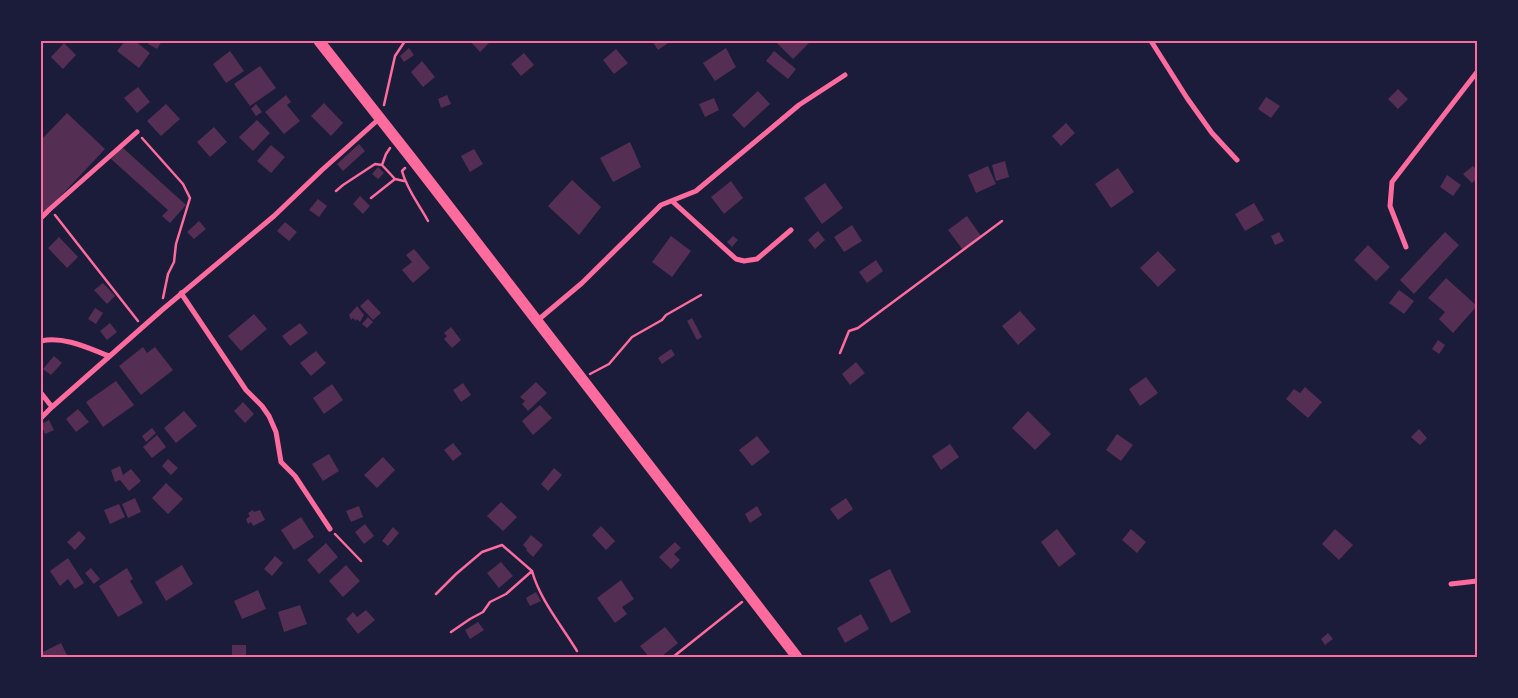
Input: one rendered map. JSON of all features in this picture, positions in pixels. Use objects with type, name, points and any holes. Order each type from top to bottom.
[{"type":"highway","points":[[319,41],[797,657]]},
{"type":"street","points":[[1151,41],[1212,133],[1237,160]]},
{"type":"street","points":[[1406,247],[1390,206],[1392,182],[1477,72]]},
{"type":"street","points":[[537,320],[582,283],[661,205],[696,191],[799,105],[844,75]]},
{"type":"street","points":[[41,418],[142,326],[274,216],[380,118]]},
{"type":"street","points":[[41,218],[137,132]]},
{"type":"street","points":[[672,201],[736,259],[744,261],[757,259],[791,230]]},
{"type":"street","points":[[181,293],[246,390],[269,416],[276,432],[282,462],[295,476],[330,529]]},
{"type":"street","points":[[41,341],[52,339],[71,343],[109,356]]},
{"type":"street","points":[[41,393],[52,407]]},
{"type":"street","points":[[1451,584],[1477,580]]},
{"type":"path","points":[[380,118],[394,56],[405,41]]},
{"type":"path","points":[[137,132],[183,184],[190,198],[176,244],[174,262],[168,274],[162,310]]},
{"type":"path","points":[[382,165],[386,154],[396,139]]},
{"type":"path","points":[[412,159],[402,171],[404,181],[428,221]]},
{"type":"path","points":[[336,191],[375,164],[382,165],[395,179],[404,181]]},
{"type":"path","points":[[371,198],[395,179]]},
{"type":"path","points":[[50,208],[142,326]]},
{"type":"path","points":[[840,353],[849,331],[858,328],[1002,221]]},
{"type":"path","points":[[583,379],[609,364],[632,337],[701,295]]},
{"type":"path","points":[[330,529],[361,561]]},
{"type":"path","points":[[436,594],[482,552],[502,545],[532,571],[544,598],[577,651]]},
{"type":"path","points":[[451,632],[483,612],[490,602],[506,594],[532,571]]},
{"type":"path","points":[[673,657],[749,596]]},
{"type":"building","points":[[125,41],[135,41],[150,53],[139,68],[117,51]]},
{"type":"building","points":[[149,41],[162,41],[157,49],[148,44]]},
{"type":"building","points":[[470,41],[491,41],[480,52]]},
{"type":"building","points":[[652,41],[671,41],[658,50]]},
{"type":"building","points":[[775,41],[811,41],[793,59]]},
{"type":"building","points":[[64,43],[76,55],[63,69],[51,57]]},
{"type":"building","points":[[409,48],[414,55],[404,62],[400,56]]},
{"type":"building","points":[[726,48],[736,67],[715,81],[703,63]]},
{"type":"building","points":[[616,49],[628,63],[614,74],[603,60]]},
{"type":"building","points":[[230,51],[244,71],[226,83],[213,64]]},
{"type":"building","points":[[774,51],[796,69],[788,79],[766,61]]},
{"type":"building","points":[[524,53],[534,65],[521,76],[511,64]]},
{"type":"building","points":[[422,61],[435,77],[423,87],[411,72]]},
{"type":"building","points":[[260,66],[276,88],[250,106],[234,84]]},
{"type":"building","points":[[138,87],[150,102],[137,113],[124,98]]},
{"type":"building","points":[[1398,89],[1408,99],[1398,109],[1388,99]]},
{"type":"building","points":[[758,91],[770,104],[744,128],[732,115]]},
{"type":"building","points":[[286,95],[291,102],[287,105],[300,121],[284,134],[265,112]]},
{"type":"building","points":[[447,95],[451,104],[441,108],[438,99]]},
{"type":"building","points":[[1266,97],[1280,106],[1271,118],[1258,109]]},
{"type":"building","points":[[714,98],[719,110],[705,117],[699,104]]},
{"type":"building","points":[[324,103],[343,123],[331,136],[311,116]]},
{"type":"building","points":[[166,104],[180,119],[161,136],[147,121]]},
{"type":"building","points":[[256,104],[262,112],[256,116],[251,109]]},
{"type":"building","points":[[67,113],[105,149],[41,217],[41,140]]},
{"type":"building","points":[[257,120],[270,133],[253,151],[239,137]]},
{"type":"building","points":[[1066,123],[1075,133],[1061,146],[1052,136]]},
{"type":"building","points":[[214,127],[227,142],[210,157],[197,142]]},
{"type":"building","points":[[630,142],[641,167],[613,182],[600,158]]},
{"type":"building","points":[[359,144],[365,151],[343,171],[337,164]]},
{"type":"building","points":[[271,145],[285,157],[271,173],[257,161]]},
{"type":"building","points":[[122,147],[186,205],[170,223],[162,216],[168,210],[111,159]]},
{"type":"building","points":[[474,149],[483,164],[470,172],[461,156]]},
{"type":"building","points":[[1005,161],[1009,177],[996,181],[992,165]]},
{"type":"building","points":[[988,166],[996,184],[976,193],[968,175]]},
{"type":"building","points":[[1473,166],[1477,170],[1477,179],[1472,183],[1463,174]]},
{"type":"building","points":[[378,167],[384,173],[378,179],[372,174]]},
{"type":"building","points":[[1118,168],[1134,192],[1111,208],[1095,184]]},
{"type":"building","points":[[1447,175],[1461,185],[1453,196],[1440,187]]},
{"type":"building","points":[[572,180],[601,207],[579,235],[548,206]]},
{"type":"building","points":[[731,181],[743,198],[724,214],[711,197]]},
{"type":"building","points":[[825,183],[843,208],[822,224],[804,198]]},
{"type":"building","points":[[360,196],[370,206],[363,214],[353,204]]},
{"type":"building","points":[[318,199],[327,206],[319,217],[309,210]]},
{"type":"building","points":[[1254,203],[1264,220],[1245,231],[1235,214]]},
{"type":"building","points":[[967,216],[981,236],[963,250],[948,230]]},
{"type":"building","points":[[199,221],[206,229],[194,239],[187,232]]},
{"type":"building","points":[[285,222],[297,232],[289,241],[277,231]]},
{"type":"building","points":[[852,225],[862,241],[844,252],[834,237]]},
{"type":"building","points":[[818,231],[825,240],[815,249],[808,240]]},
{"type":"building","points":[[1279,232],[1284,241],[1275,245],[1271,236]]},
{"type":"building","points":[[1445,232],[1459,245],[1414,294],[1400,280]]},
{"type":"building","points":[[671,236],[691,251],[672,277],[652,262]]},
{"type":"building","points":[[733,236],[738,240],[732,247],[727,242]]},
{"type":"building","points":[[59,237],[78,257],[67,268],[48,248]]},
{"type":"building","points":[[1368,245],[1390,267],[1376,281],[1354,260]]},
{"type":"building","points":[[414,249],[430,268],[413,283],[402,270],[412,262],[406,255]]},
{"type":"building","points":[[1158,251],[1176,270],[1158,287],[1140,268]]},
{"type":"building","points":[[876,260],[883,271],[867,283],[859,272]]},
{"type":"building","points":[[1446,278],[1477,306],[1453,333],[1439,319],[1445,312],[1428,298]]},
{"type":"building","points":[[103,283],[115,296],[107,304],[94,290]]},
{"type":"building","points":[[1399,290],[1414,301],[1404,314],[1389,303]]},
{"type":"building","points":[[368,299],[381,313],[373,320],[360,306]]},
{"type":"building","points":[[357,306],[364,315],[360,322],[353,318],[351,320],[349,315]]},
{"type":"building","points":[[95,308],[103,313],[96,324],[88,319]]},
{"type":"building","points":[[1020,311],[1036,329],[1018,345],[1002,326]]},
{"type":"building","points":[[254,314],[267,329],[241,351],[228,336]]},
{"type":"building","points":[[368,317],[373,322],[367,328],[362,324]]},
{"type":"building","points":[[692,318],[702,337],[697,340],[687,321]]},
{"type":"building","points":[[110,323],[117,332],[107,340],[100,331]]},
{"type":"building","points":[[300,323],[308,333],[290,346],[282,336]]},
{"type":"building","points":[[451,327],[461,340],[452,348],[444,339],[447,336],[444,333]]},
{"type":"building","points":[[1438,340],[1445,345],[1439,354],[1432,349]]},
{"type":"building","points":[[143,347],[147,353],[155,347],[173,370],[141,395],[119,366]]},
{"type":"building","points":[[671,349],[675,355],[662,364],[658,358]]},
{"type":"building","points":[[316,351],[326,363],[311,376],[300,363]]},
{"type":"building","points":[[54,356],[62,363],[51,375],[43,369]]},
{"type":"building","points":[[856,362],[865,373],[850,385],[842,374]]},
{"type":"building","points":[[1146,377],[1158,393],[1140,406],[1129,389]]},
{"type":"building","points":[[116,381],[134,405],[103,427],[86,402]]},
{"type":"building","points":[[536,382],[547,393],[528,411],[522,404],[525,401],[520,397]]},
{"type":"building","points":[[463,383],[471,395],[461,402],[453,390]]},
{"type":"building","points":[[332,384],[343,400],[324,414],[313,398]]},
{"type":"building","points":[[1305,387],[1322,402],[1308,418],[1286,399],[1294,389],[1300,393]]},
{"type":"building","points":[[243,402],[254,414],[245,423],[234,411]]},
{"type":"building","points":[[540,405],[552,418],[533,435],[522,421]]},
{"type":"building","points":[[78,409],[89,422],[76,432],[66,419]]},
{"type":"building","points":[[184,411],[197,426],[176,443],[164,428]]},
{"type":"building","points":[[1028,411],[1051,434],[1035,450],[1012,428]]},
{"type":"building","points":[[49,420],[54,430],[45,434],[41,424]]},
{"type":"building","points":[[152,428],[156,433],[146,442],[142,436]]},
{"type":"building","points":[[1419,429],[1427,438],[1420,445],[1411,437]]},
{"type":"building","points":[[1117,434],[1133,445],[1121,461],[1106,450]]},
{"type":"building","points":[[157,435],[166,447],[152,458],[143,447]]},
{"type":"building","points":[[757,436],[770,452],[752,466],[739,450]]},
{"type":"building","points":[[453,443],[462,454],[453,461],[444,450]]},
{"type":"building","points":[[950,444],[959,457],[941,470],[932,456]]},
{"type":"building","points":[[329,454],[339,471],[323,481],[312,464]]},
{"type":"building","points":[[383,457],[395,470],[377,488],[364,475]]},
{"type":"building","points":[[168,459],[178,468],[171,475],[162,466]]},
{"type":"building","points":[[120,466],[123,475],[131,469],[141,481],[129,491],[120,480],[115,482],[111,470]]},
{"type":"building","points":[[554,468],[562,475],[548,491],[541,484]]},
{"type":"building","points":[[166,483],[183,499],[168,514],[152,498]]},
{"type":"building","points":[[135,498],[141,512],[128,518],[122,504]]},
{"type":"building","points":[[846,498],[853,509],[838,520],[830,509]]},
{"type":"building","points":[[501,502],[517,517],[503,531],[487,516]]},
{"type":"building","points":[[119,504],[125,517],[110,524],[104,510]]},
{"type":"building","points":[[359,506],[363,517],[351,522],[346,511]]},
{"type":"building","points":[[757,506],[762,515],[750,523],[745,514]]},
{"type":"building","points":[[253,510],[254,512],[260,510],[265,520],[253,526],[251,522],[248,524],[246,519],[250,516],[248,513]]},
{"type":"building","points":[[301,517],[314,537],[294,550],[281,530]]},
{"type":"building","points":[[365,524],[374,536],[364,544],[355,532]]},
{"type":"building","points":[[601,526],[615,541],[606,550],[592,535]]},
{"type":"building","points":[[393,527],[399,533],[388,546],[382,541]]},
{"type":"building","points":[[1057,529],[1076,554],[1059,567],[1041,542]]},
{"type":"building","points":[[1131,529],[1146,542],[1137,553],[1122,540]]},
{"type":"building","points":[[1335,529],[1353,545],[1339,560],[1322,544]]},
{"type":"building","points":[[79,531],[86,538],[75,550],[67,542]]},
{"type":"building","points":[[531,535],[543,545],[533,557],[523,545]]},
{"type":"building","points":[[675,542],[681,548],[674,554],[680,560],[671,569],[659,557]]},
{"type":"building","points":[[326,543],[338,557],[319,574],[307,560]]},
{"type":"building","points":[[275,556],[283,563],[272,576],[264,569]]},
{"type":"building","points":[[68,558],[84,583],[75,589],[68,579],[60,586],[50,571]]},
{"type":"building","points":[[501,562],[513,576],[499,588],[487,573]]},
{"type":"building","points":[[182,565],[193,584],[166,601],[155,582]]},
{"type":"building","points":[[346,565],[360,581],[343,597],[329,581]]},
{"type":"building","points":[[91,568],[100,579],[94,584],[85,573]]},
{"type":"building","points":[[127,568],[133,579],[130,581],[143,603],[118,617],[99,586]]},
{"type":"building","points":[[890,569],[911,612],[891,623],[869,580]]},
{"type":"building","points":[[621,580],[634,599],[622,607],[627,614],[615,623],[597,598]]},
{"type":"building","points":[[258,590],[266,609],[242,619],[234,601]]},
{"type":"building","points":[[536,592],[541,601],[530,606],[526,598]]},
{"type":"building","points":[[300,605],[307,624],[284,632],[278,612]]},
{"type":"building","points":[[366,610],[375,620],[358,634],[346,619],[353,612],[357,617]]},
{"type":"building","points":[[861,614],[869,629],[845,643],[837,628]]},
{"type":"building","points":[[478,622],[484,630],[470,639],[465,630]]},
{"type":"building","points":[[665,627],[678,643],[661,657],[649,657],[640,646]]},
{"type":"building","points":[[1328,633],[1333,639],[1325,645],[1321,639]]},
{"type":"building","points":[[61,643],[68,657],[41,657],[41,653]]},
{"type":"building","points":[[232,645],[246,645],[246,657],[232,657]]}]
